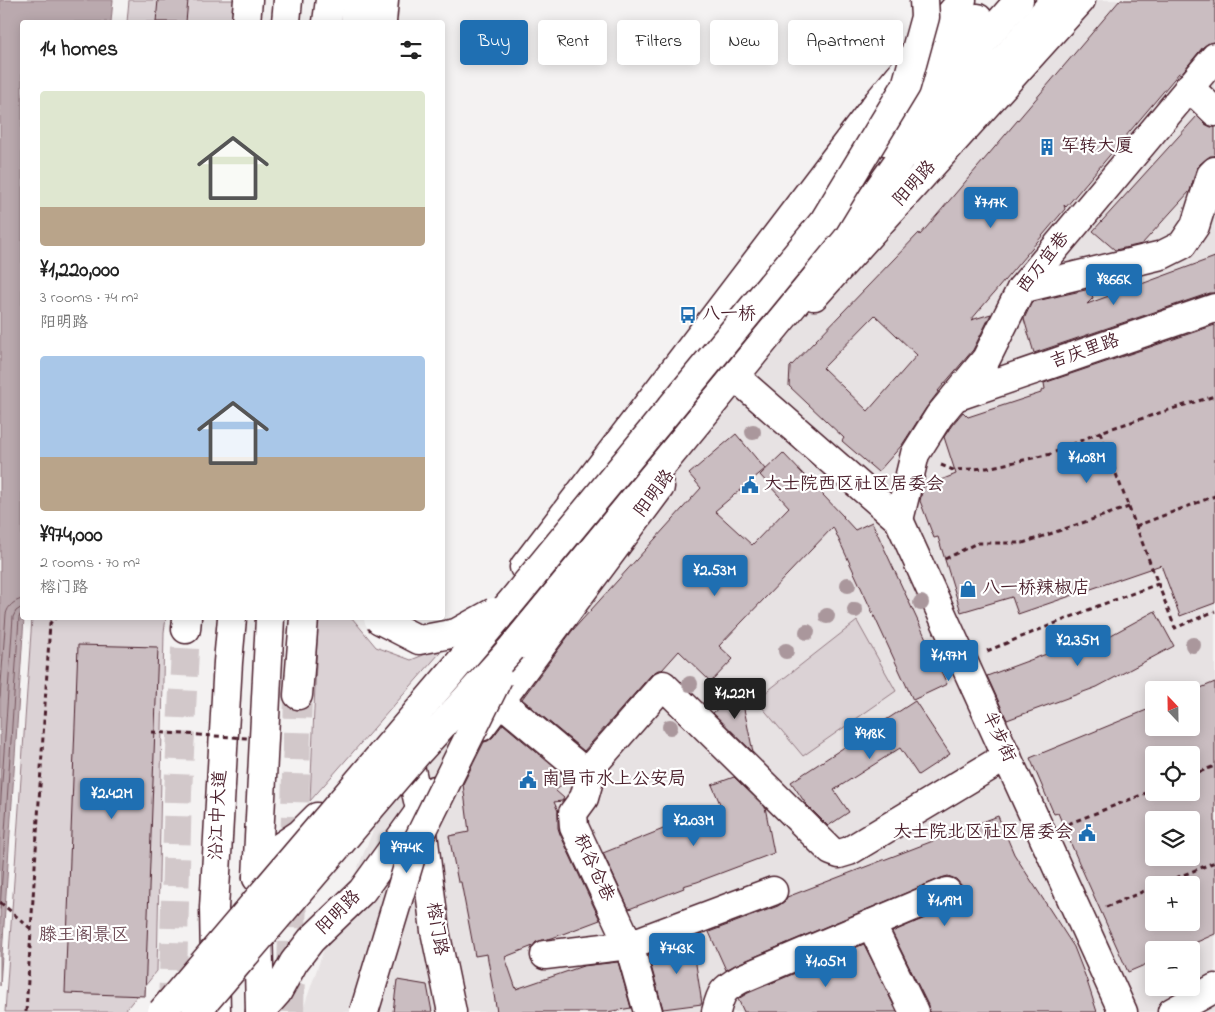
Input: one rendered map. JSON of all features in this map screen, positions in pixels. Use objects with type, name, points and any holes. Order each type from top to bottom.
[{"type":"main road","points":[[246,20],[248,0]]},
{"type":"main road","points":[[286,20],[288,0]]},
{"type":"main road","points":[[328,20],[330,0]]},
{"type":"main road","points":[[355,20],[357,0]]},
{"type":"main road","points":[[382,20],[384,0]]},
{"type":"main road","points":[[824,220],[906,86],[925,17],[924,0]]},
{"type":"main road","points":[[257,877],[276,850],[300,834],[401,728],[878,102],[962,0]]},
{"type":"main road","points":[[162,1012],[512,601],[824,220],[970,28],[994,0]]},
{"type":"main road","points":[[814,280],[985,39],[1019,0]]},
{"type":"main road","points":[[196,1012],[420,750],[512,648],[814,280],[1055,0]]},
{"type":"main road","name":"阳明路","points":[[260,1012],[277,993],[294,962],[311,940],[362,891],[420,809],[739,380],[1081,0]]},
{"type":"main road","name":"西万宜巷","points":[[899,520],[915,454],[939,416],[986,359],[1021,289],[1215,57]]},
{"type":"main road","points":[[1189,87],[1215,112]]},
{"type":"main road","points":[[1021,289],[1162,255],[1182,245],[1195,226],[1211,175],[1215,171]]},
{"type":"main road","name":"吉庆里路","points":[[955,397],[1215,308]]},
{"type":"main road","name":"半步街","points":[[739,380],[899,520],[1123,1012]]},
{"type":"main road","points":[[380,620],[419,640],[456,633],[512,601]]},
{"type":"main road","name":"沿江中大道","points":[[216,1012],[214,908],[227,672],[232,620]]},
{"type":"main road","points":[[260,1012],[257,877],[270,620]]},
{"type":"main road","points":[[298,696],[304,620]]},
{"type":"main road","points":[[364,1012],[413,850],[512,648]]},
{"type":"main road","points":[[500,702],[586,773],[663,685],[831,851],[839,854],[849,851],[1006,756]]},
{"type":"main road","name":"榕门路","points":[[401,728],[420,809],[435,931],[452,1012]]},
{"type":"main road","name":"积谷仓巷","points":[[586,773],[588,784],[584,798],[573,813],[574,827],[629,945],[648,1012]]},
{"type":"main road","points":[[544,956],[629,945],[773,891]]},
{"type":"main road","points":[[716,1012],[720,995],[728,986],[741,979],[947,892]]},
{"type":"main road","points":[[871,924],[914,1012]]},
{"type":"main road","points":[[1172,1012],[1215,988]]},
{"type":"path","points":[[915,454],[953,470],[987,468],[1051,454],[1100,432],[1215,396]]},
{"type":"path","points":[[1100,432],[1176,628],[1215,612]]},
{"type":"path","points":[[1136,526],[1215,496]]},
{"type":"path","points":[[922,570],[977,544],[1022,543],[1129,507]]},
{"type":"path","points":[[963,661],[1098,606],[1158,584]]},
{"type":"path","points":[[26,1012],[50,623],[54,620]]},
{"type":"path","points":[[152,732],[247,738]]},
{"type":"path","points":[[1200,772],[1215,766]]},
{"type":"path","points":[[1042,835],[1145,794]]},
{"type":"path","points":[[1181,876],[1215,862]]},
{"type":"path","points":[[1080,918],[1145,891]]},
{"type":"path","points":[[0,902],[31,929]]},
{"type":"shaded area","points":[[1039,0],[1215,0],[1215,1012],[302,1012],[324,949],[380,814],[472,665],[704,387]]},
{"type":"green space","points":[[129,0],[243,0],[240,20],[127,20]]},
{"type":"green space","name":"滕王阁景区","points":[[32,620],[166,620],[157,971],[124,1012],[5,1012]]},
{"type":"green space","points":[[318,620],[354,620],[376,647],[411,660],[446,646],[310,801]]},
{"type":"green space","points":[[857,621],[896,691],[803,756],[756,700]]},
{"type":"water","points":[[0,0],[113,0],[111,20],[20,20],[20,620],[24,620],[0,986]]},
{"type":"building","points":[[158,0],[188,0],[186,20],[156,20]]},
{"type":"building","points":[[1120,0],[1215,0],[1215,42],[1203,47],[1181,74],[1179,73],[1066,207],[1064,205],[1065,209],[971,320],[991,314],[973,350],[938,391],[902,445],[878,472],[842,441],[844,438],[789,386],[790,367],[919,233],[920,235]],"holes":[[[875,315],[917,355],[868,411],[823,368]]]},
{"type":"building","points":[[1197,116],[1205,124],[1215,127],[1215,156],[1210,156],[1200,164],[1196,170],[1190,191],[1142,244],[1115,250],[1093,231]]},
{"type":"building","points":[[1215,257],[1215,293],[1210,293],[1034,353],[1024,319],[1032,302],[1090,289],[1093,298],[1087,304]]},
{"type":"building","points":[[1215,325],[1215,603],[1180,616],[1161,565],[1018,614],[1012,597],[961,612],[938,537],[934,538],[920,501],[923,487],[956,474],[944,437],[963,412],[968,417],[1041,393],[1045,389],[1044,383]]},
{"type":"building","points":[[736,434],[765,469],[715,511],[752,545],[789,507],[760,475],[783,453],[844,516],[855,530],[872,522],[947,684],[913,700],[833,527],[719,646],[733,659],[711,682],[679,651],[662,670],[658,670],[651,675],[584,751],[522,699],[572,631],[701,488],[689,474]]},
{"type":"building","points":[[1155,611],[1174,646],[1097,687],[1007,720],[987,676],[1087,639],[1091,646]]},
{"type":"building","points":[[78,645],[158,647],[145,996],[65,993]]},
{"type":"building","points":[[1215,682],[1215,934],[1199,941],[1145,941],[1145,965],[1128,972],[1058,813],[1054,814],[1030,758],[1145,711],[1145,736],[1200,736],[1200,688]]},
{"type":"building","points":[[732,696],[744,709],[753,752],[713,713]]},
{"type":"building","points":[[915,701],[950,754],[918,775],[900,748],[834,790],[849,812],[828,826],[806,804],[791,782]]},
{"type":"building","points":[[503,724],[567,778],[556,791],[564,798],[562,801],[554,802],[558,811],[558,828],[600,920],[536,942],[533,946],[505,957],[516,989],[583,966],[618,962],[631,1008],[607,1012],[497,1012],[487,954],[475,956],[461,882],[458,882],[449,836],[469,832],[463,784],[484,742],[493,737]]},
{"type":"building","points":[[734,777],[765,807],[774,853],[683,886],[684,888],[629,909],[603,853],[721,806],[712,785]]},
{"type":"building","points":[[998,816],[1014,854],[1074,947],[1097,1012],[929,1012],[928,1005],[892,932],[959,902],[962,886],[956,879],[948,876],[726,970],[709,932],[778,906],[787,897]]},
{"type":"building","points":[[692,938],[702,1004],[663,1009],[648,955]]},
{"type":"building","points":[[864,944],[897,1012],[744,1012],[738,999],[748,993]]},
{"type":"building","points":[[397,980],[427,985],[432,1012],[393,1012]]},
{"type":"tunnel","points":[[172,1012],[178,793],[186,629]]},
{"type":"tunnel","points":[[290,1012],[298,695]]},
{"type":"place","name":"军转大厦","points":[[1047,147]]},
{"type":"place","name":"八一桥","points":[[688,315]]},
{"type":"place","name":"大士院西区社区居委会","points":[[750,485]]},
{"type":"place","name":"八一桥辣椒店","points":[[968,589]]},
{"type":"place","name":"南昌市水上公安局","points":[[528,780]]},
{"type":"place","name":"大士院北区社区居委会","points":[[1087,833]]}]
